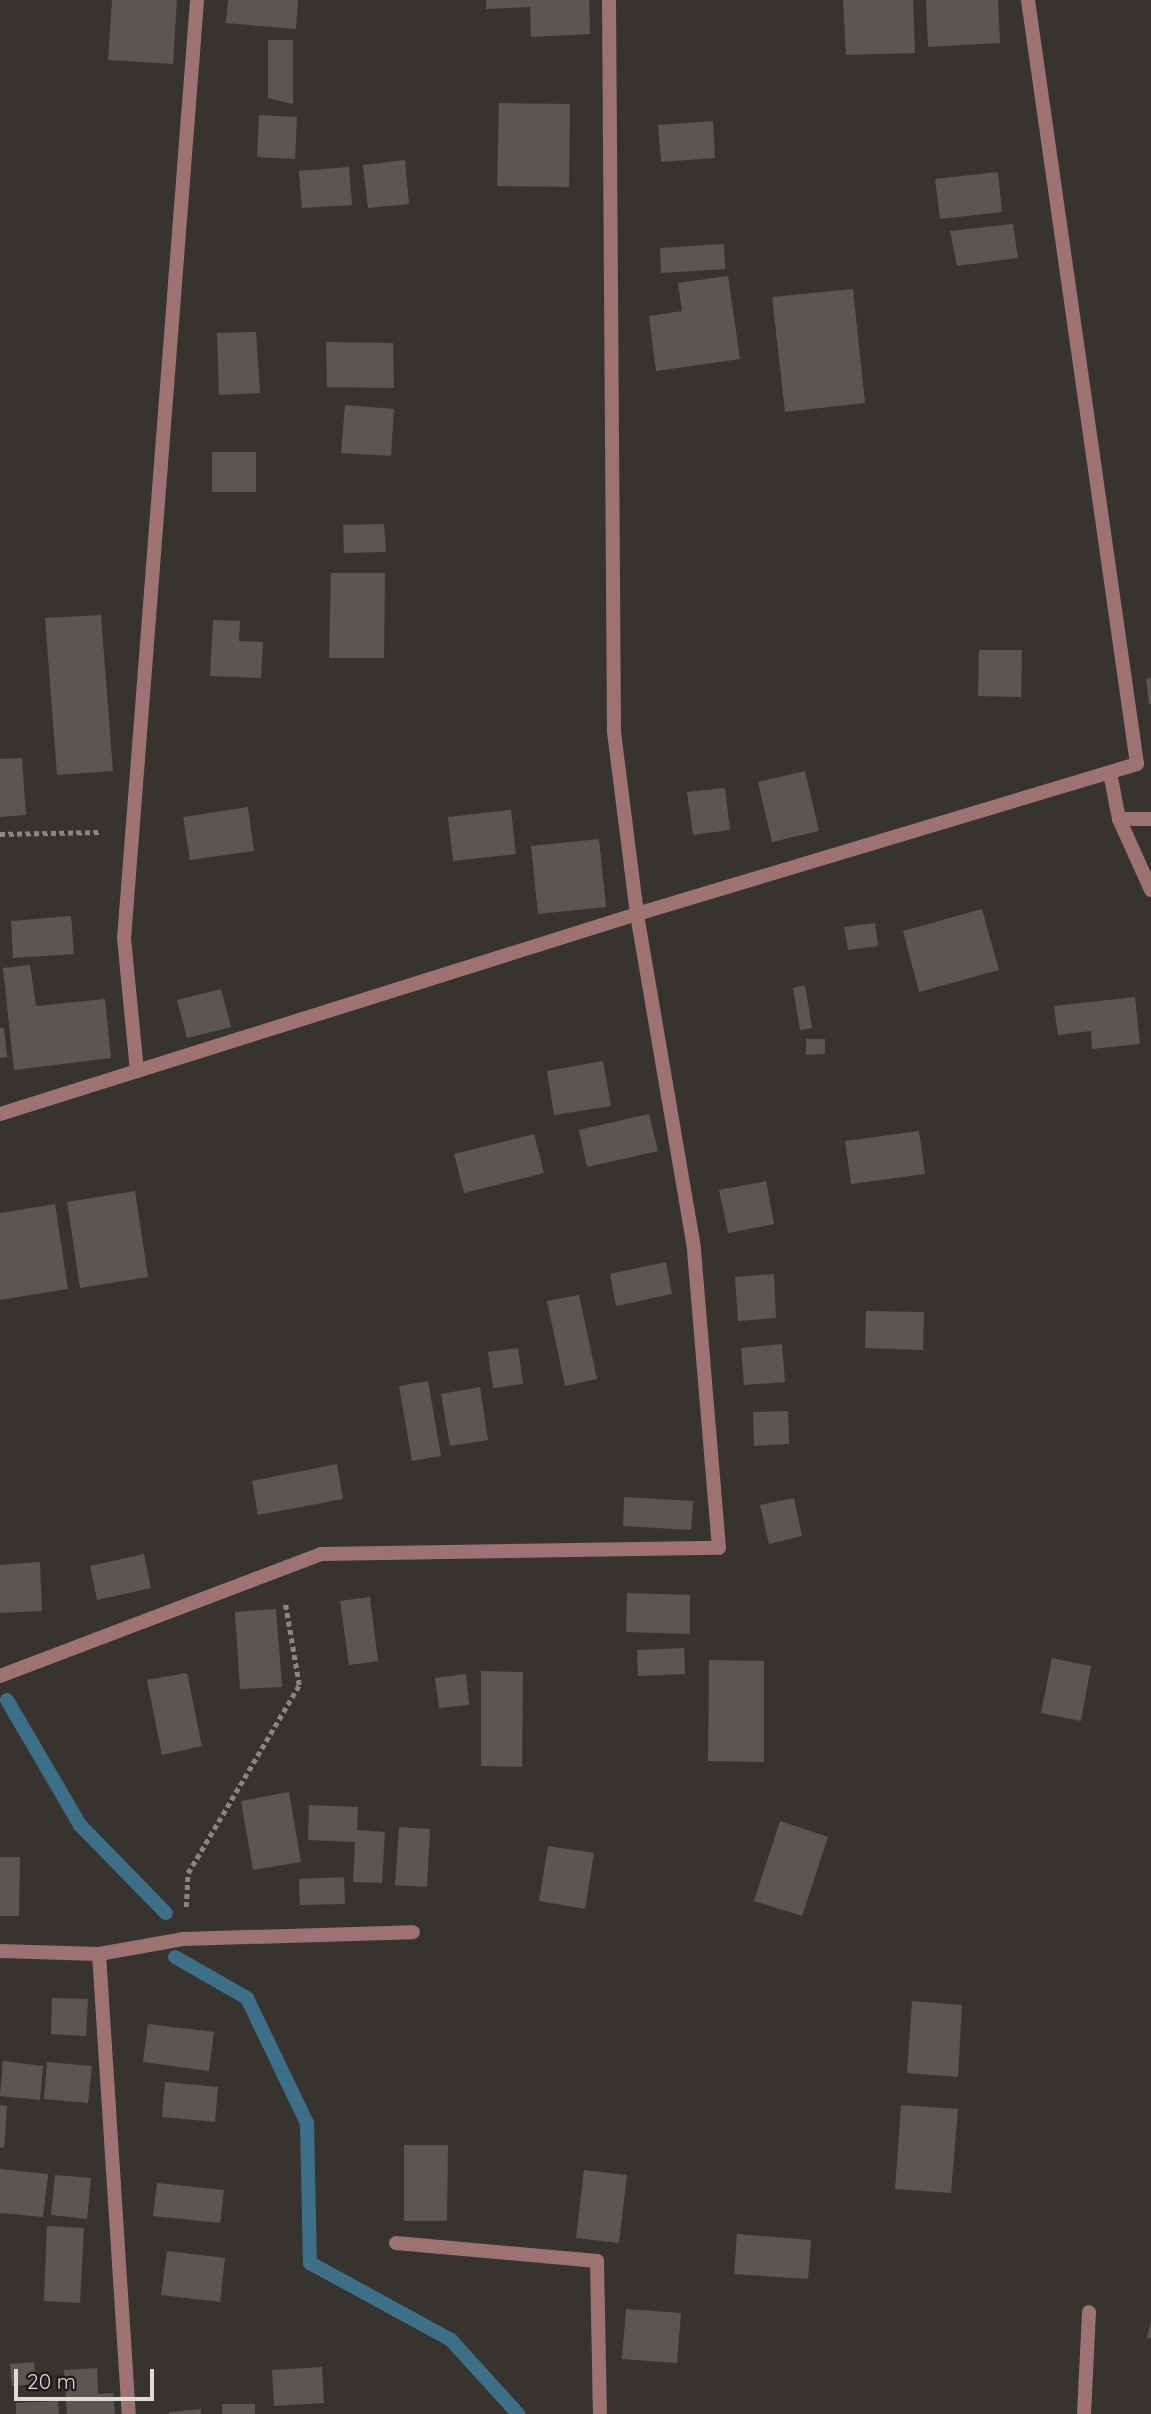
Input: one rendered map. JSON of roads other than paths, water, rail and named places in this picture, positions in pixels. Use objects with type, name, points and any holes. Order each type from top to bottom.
[{"type":"street","points":[[136,1072],[124,939],[197,0]]},
{"type":"street","points":[[0,1676],[321,1554],[719,1548],[694,1248],[637,914],[614,731],[609,0]]},
{"type":"street","points":[[0,1114],[637,914],[1137,764],[1028,0]]},
{"type":"street","points":[[1110,773],[1119,819],[1151,890]]},
{"type":"street","points":[[1119,819],[1151,819]]},
{"type":"street","points":[[0,1951],[99,1954],[183,1939],[413,1932]]},
{"type":"street","points":[[99,1954],[129,2414]]},
{"type":"street","points":[[396,2244],[597,2262],[600,2414]]},
{"type":"street","points":[[1084,2414],[1089,2312]]},
{"type":"waterway","points":[[7,1700],[80,1825],[166,1913]]},
{"type":"waterway","points":[[175,1957],[247,1998],[307,2123],[310,2263],[451,2340],[518,2414]]}]
